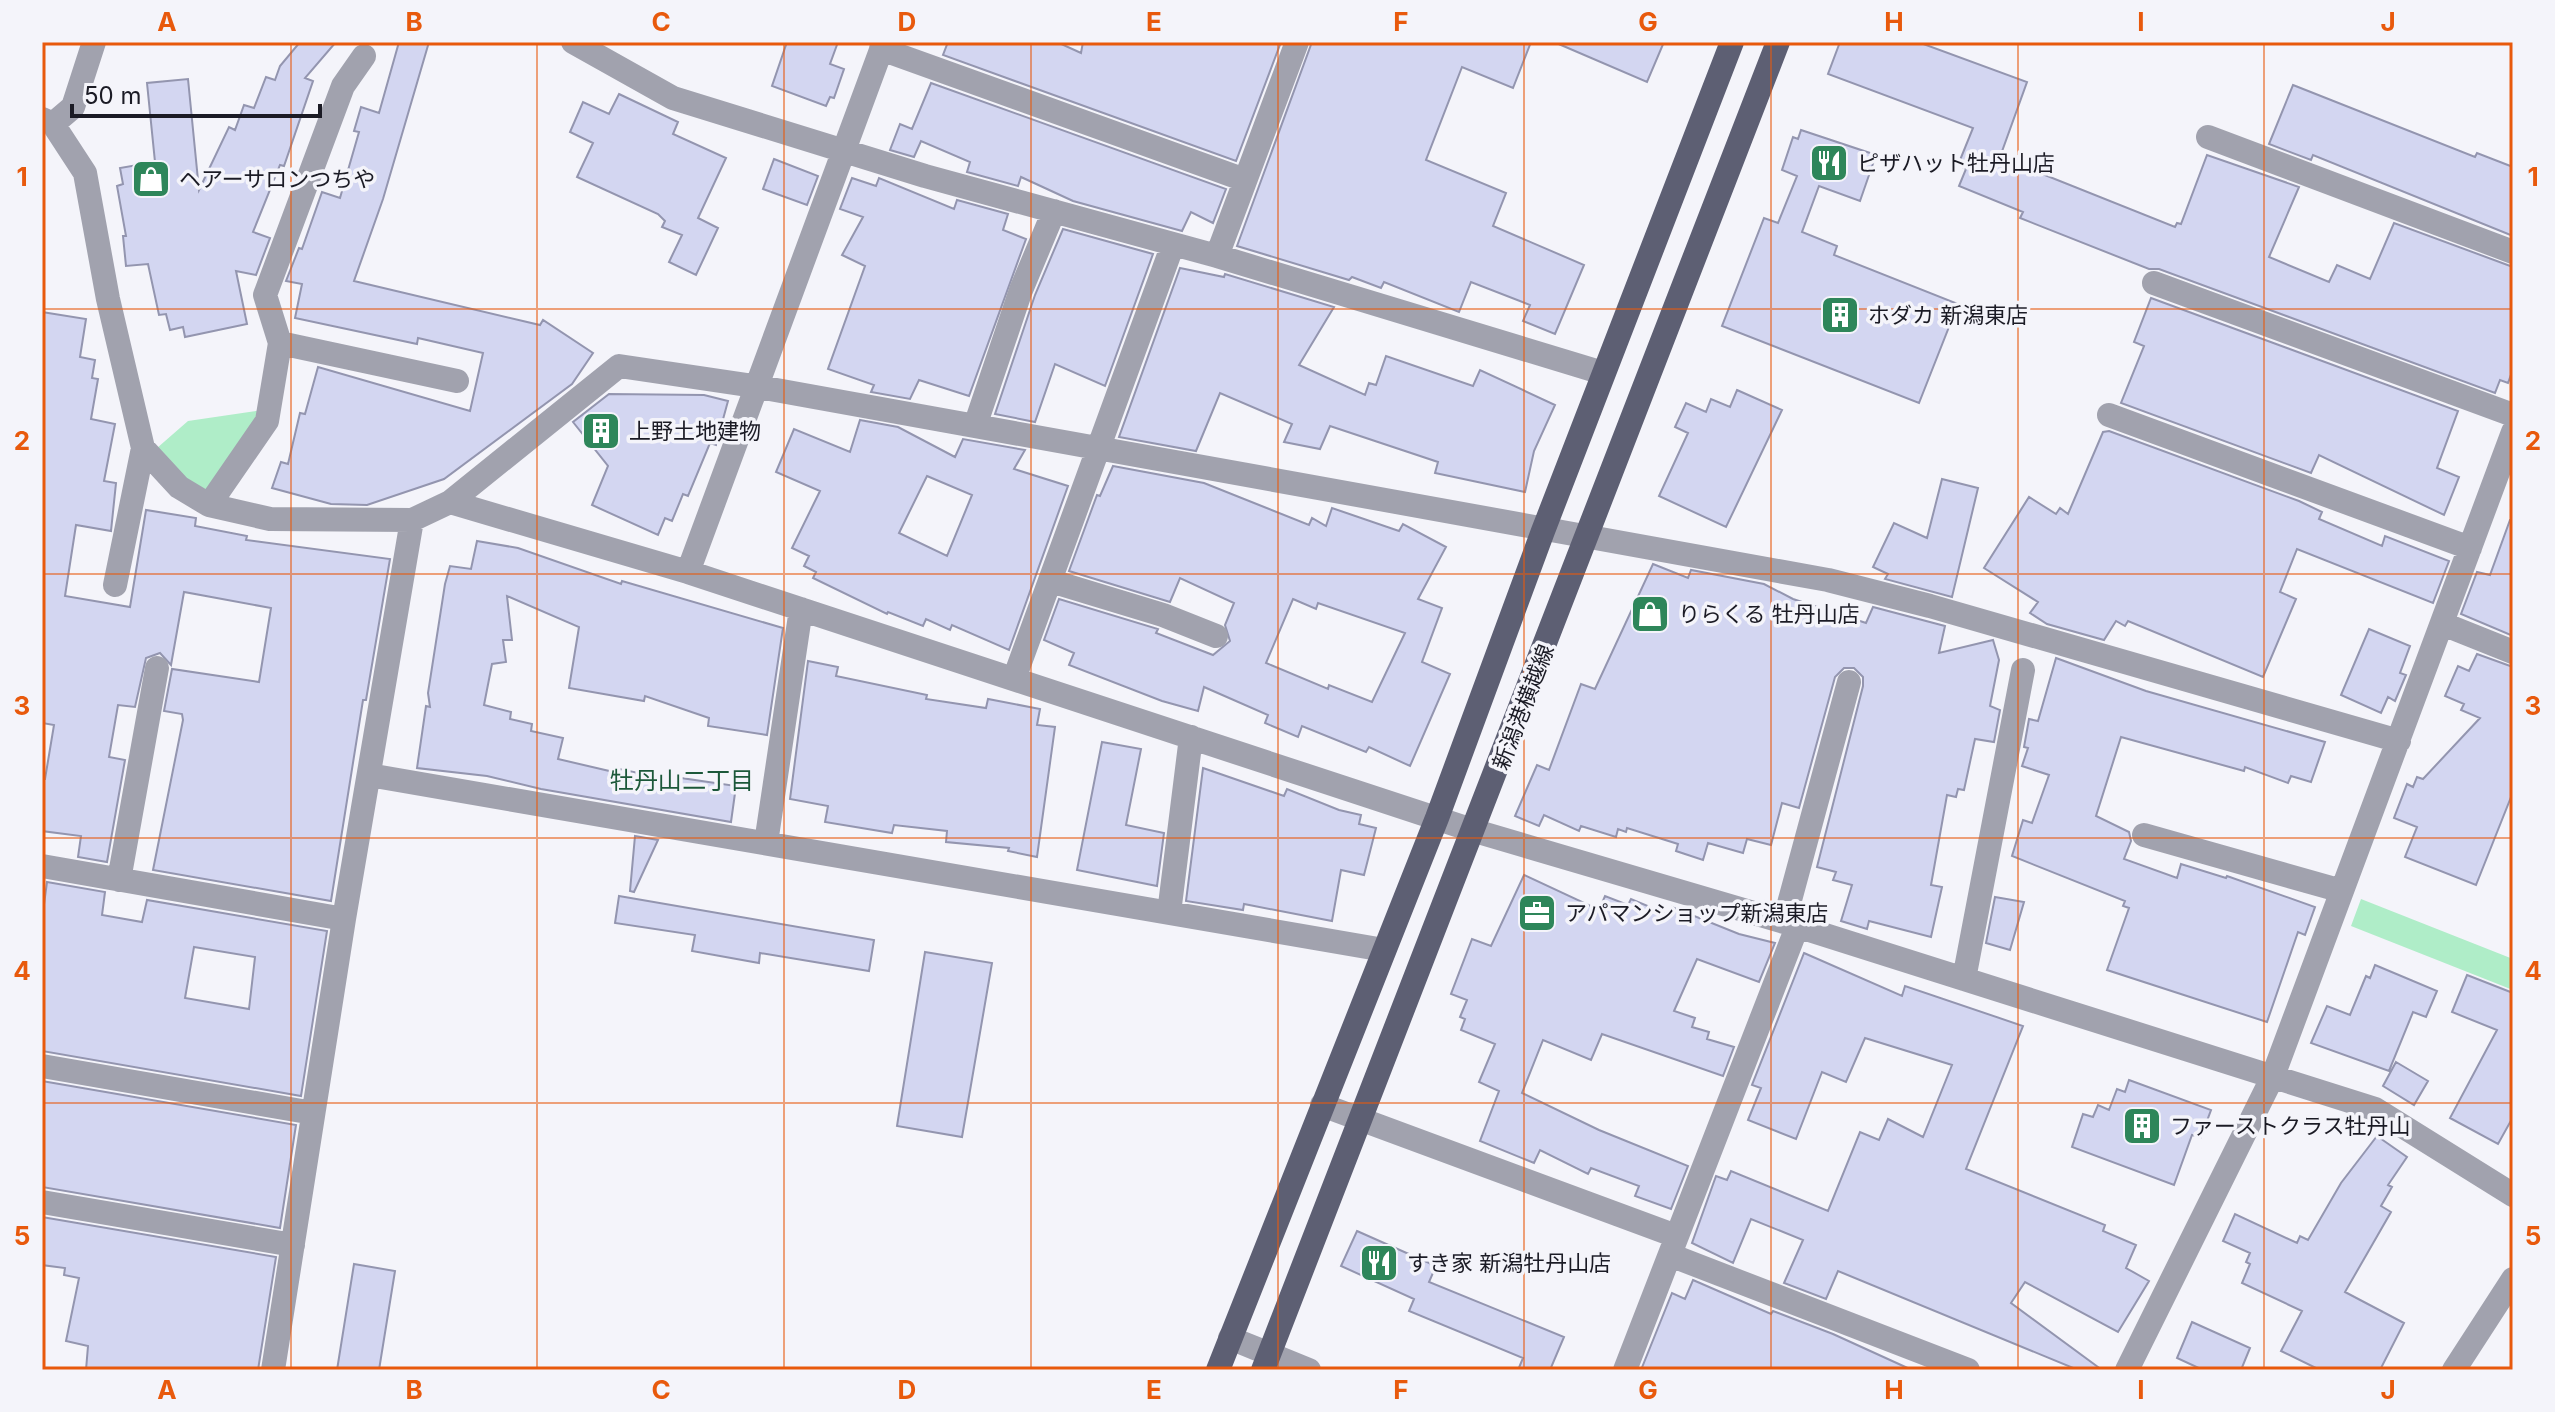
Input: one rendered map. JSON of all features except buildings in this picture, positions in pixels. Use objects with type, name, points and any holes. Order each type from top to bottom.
[{"type":"main road","name":"新潟港横越線","points":[[1218,1370],[1437,818],[1603,373],[1732,42]]},
{"type":"main road","name":"新潟港横越線","points":[[1267,1362],[1778,42]]},
{"type":"street","points":[[94,42],[73,107],[48,121],[85,173],[108,299],[143,448],[115,585]]},
{"type":"street","points":[[573,42],[673,98],[843,152],[1217,256],[1603,373]]},
{"type":"street","points":[[1217,256],[1297,42]]},
{"type":"street","points":[[688,572],[882,45],[1245,180]]},
{"type":"street","points":[[209,505],[267,421],[280,343],[265,295],[343,86],[364,56]]},
{"type":"street","points":[[2208,137],[2513,252]]},
{"type":"street","points":[[975,426],[1021,290],[1054,211]]},
{"type":"street","points":[[1014,679],[1101,449],[1173,244]]},
{"type":"street","points":[[2154,283],[2513,415]]},
{"type":"street","points":[[280,343],[457,381]]},
{"type":"street","points":[[143,448],[179,487],[209,505],[270,519],[412,520],[450,502],[619,366],[754,386],[1543,531],[1828,580],[2399,741]]},
{"type":"street","points":[[2109,415],[2470,548]]},
{"type":"street","points":[[2127,1370],[2273,1076],[2470,548],[2504,486],[2513,432]]},
{"type":"street","points":[[450,502],[688,572],[1475,831],[1790,924],[2375,1109],[2513,1195]]},
{"type":"street","points":[[273,1370],[344,919],[412,520]]},
{"type":"street","points":[[1051,581],[1163,615],[1216,636]]},
{"type":"street","points":[[766,843],[801,609]]},
{"type":"street","points":[[2443,624],[2513,652]]},
{"type":"street","points":[[119,880],[157,668]]},
{"type":"street","points":[[1964,979],[2023,670]]},
{"type":"street","points":[[1625,1370],[1790,924],[1849,682]]},
{"type":"street","points":[[1169,913],[1191,737]]},
{"type":"street","points":[[369,775],[1384,950]]},
{"type":"street","points":[[2144,835],[2342,891]]},
{"type":"street","points":[[42,866],[344,919]]},
{"type":"street","points":[[42,1066],[313,1113]]},
{"type":"street","points":[[1322,1105],[1673,1246],[1968,1370]]},
{"type":"street","points":[[42,1202],[293,1245]]},
{"type":"street","points":[[2454,1370],[2513,1279]]},
{"type":"street","points":[[1230,1338],[1267,1362],[1309,1370]]},
{"type":"green space","points":[[269,409],[209,505],[149,455],[188,421]]},
{"type":"green space","points":[[2361,899],[2513,959],[2513,990],[2351,926]]},
{"type":"place","name":"ピザハット牡丹山店","points":[[1829,163]]},
{"type":"place","name":"ヘアーサロンつちや","points":[[151,179]]},
{"type":"place","name":"ホダカ 新潟東店","points":[[1840,315]]},
{"type":"place","name":"上野土地建物","points":[[601,431]]},
{"type":"place","name":"りらくる 牡丹山店","points":[[1650,614]]},
{"type":"place","name":"アパマンショップ新潟東店","points":[[1537,913]]},
{"type":"place","name":"ファーストクラス牡丹山","points":[[2142,1126]]},
{"type":"place","name":"すき家 新潟牡丹山店","points":[[1379,1263]]},
{"type":"district","name":"牡丹山二丁目","points":[[682,780]]}]
